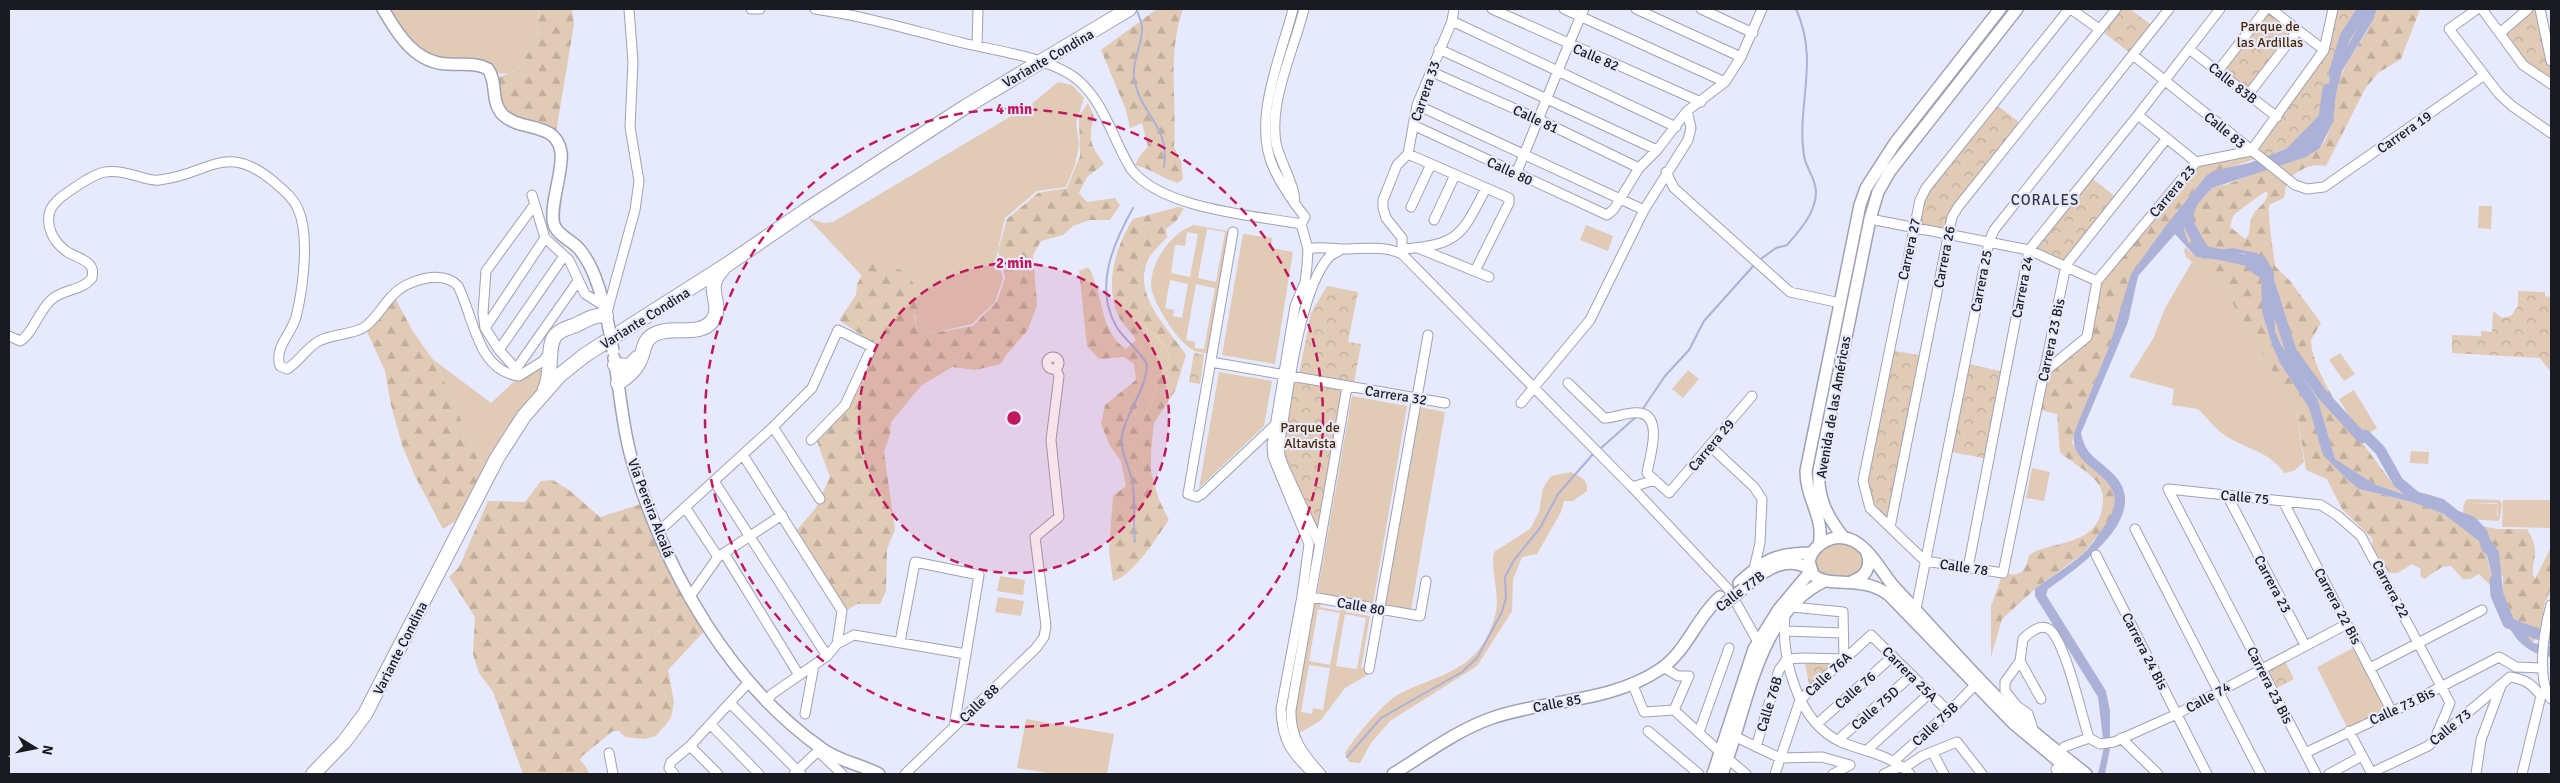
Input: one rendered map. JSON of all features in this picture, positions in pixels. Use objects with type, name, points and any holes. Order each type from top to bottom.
[{"type":"highway","name":"Variante Condina","points":[[314,774],[344,742],[365,714],[489,474],[515,429],[542,394],[585,355],[678,297],[965,106],[1129,9]]},
{"type":"highway","points":[[618,383],[626,378],[639,364],[646,341],[658,332],[698,330],[709,325],[716,313],[714,281],[728,264]]},
{"type":"highway","points":[[678,297],[696,293],[707,296],[715,302]]},
{"type":"highway","points":[[542,394],[550,374],[551,341],[557,333],[590,318],[606,316]]},
{"type":"highway","points":[[615,366],[630,366],[642,351]]},
{"type":"highway","points":[[550,352],[556,357],[570,360],[585,355]]},
{"type":"main road","name":"Vía Pereira Alcalá","points":[[383,9],[396,30],[416,53],[434,62],[470,64],[488,69],[492,79],[494,99],[504,116],[516,122],[545,130],[555,138],[562,157],[553,222],[558,232],[576,245],[587,260],[606,316],[626,434],[635,472],[658,532],[689,598],[748,684],[766,702],[820,750],[879,774]]},
{"type":"main road","name":"Avenida de las Américas","points":[[1816,549],[1821,525],[1809,496],[1806,471],[1860,205],[1866,188],[1895,143],[2000,9]]},
{"type":"main road","name":"Avenida de las Américas","points":[[2017,9],[1890,171],[1878,192],[1870,219],[1823,447],[1818,480],[1820,493],[1830,520],[1844,538],[1856,542],[1891,583],[1986,684],[2034,732],[2082,774]]},
{"type":"main road","points":[[1823,447],[1822,422],[1843,315],[1840,302]]},
{"type":"main road","points":[[1722,774],[1725,756],[1758,642],[1778,609],[1810,571],[1816,549],[1828,539],[1844,538]]},
{"type":"main road","name":"Calle 77B","points":[[1706,614],[1708,607],[1722,601],[1788,554],[1816,549]]},
{"type":"main road","points":[[1778,560],[1798,563],[1816,577],[1825,581],[1853,581],[1858,579],[1867,570],[1868,558],[1866,552]]},
{"type":"main road","points":[[1778,560],[1795,571],[1798,580],[1796,589]]},
{"type":"main road","name":"Calle 77B","points":[[1741,586],[1754,569],[1778,560]]},
{"type":"main road","points":[[1713,774],[1736,737],[1762,653],[1807,591],[1825,581]]},
{"type":"main road","name":"Avenida de las Américas","points":[[1853,581],[1873,585],[1889,595],[1975,685],[2029,738],[2082,774]]},
{"type":"main road","name":"Calle 85","points":[[1393,774],[1454,737],[1491,718],[1530,708],[1606,694],[1632,684],[1663,667],[1679,652],[1706,614]]},
{"type":"street","points":[[578,281],[516,368],[499,350],[485,328],[483,313],[486,271],[533,199],[545,238],[569,260],[585,294],[606,316],[614,293],[635,210],[638,181],[630,127],[632,62],[629,9]]},
{"type":"street","points":[[752,9],[760,9]]},
{"type":"street","points":[[814,9],[842,13],[1040,62],[1069,74],[1084,86],[1102,112],[1131,169],[1138,178],[1152,187],[1183,201],[1301,224]]},
{"type":"street","points":[[977,46],[978,9]]},
{"type":"street","points":[[1294,9],[1268,102],[1264,125],[1267,147],[1273,168],[1294,204],[1304,217],[1301,224],[1308,249],[1305,282],[1295,306],[1280,456],[1320,545]]},
{"type":"street","points":[[1294,204],[1296,201],[1294,192],[1280,162],[1274,127],[1277,105],[1304,9]]},
{"type":"street","name":"Carrera 33","points":[[1402,252],[1402,238],[1386,218],[1383,204],[1397,165],[1408,154],[1417,105],[1452,21],[1454,9]]},
{"type":"street","name":"Calle 82","points":[[1492,9],[1569,45],[1701,102]]},
{"type":"street","points":[[1564,9],[1583,13],[1725,82]]},
{"type":"street","points":[[1636,9],[1741,57]]},
{"type":"street","points":[[1701,9],[1752,33]]},
{"type":"street","points":[[1620,198],[1639,168],[1657,150],[1687,111],[1725,82],[1741,57],[1762,9]]},
{"type":"street","points":[[2070,9],[2100,29]]},
{"type":"street","name":"Carrera 27","points":[[1925,561],[1870,508],[1863,481],[1920,200],[1926,188],[2070,9]]},
{"type":"street","name":"Carrera 26","points":[[1890,527],[1952,217],[2116,9]]},
{"type":"street","name":"Carrera 25","points":[[1916,609],[1989,242],[1994,230],[2169,9]]},
{"type":"street","name":"Carrera 24","points":[[1968,568],[2029,250],[2138,115],[2220,9]]},
{"type":"street","points":[[2218,71],[2266,9]]},
{"type":"street","points":[[2271,9],[2324,50]]},
{"type":"street","points":[[2254,153],[2324,50],[2332,9]]},
{"type":"street","points":[[2477,9],[2449,29],[2483,76],[2512,106],[2551,133]]},
{"type":"street","points":[[2482,9],[2523,65],[2551,84]]},
{"type":"street","points":[[2500,33],[2528,9]]},
{"type":"street","points":[[2540,9],[2551,61]]},
{"type":"street","points":[[1516,174],[1540,120],[1556,70],[1583,13]]},
{"type":"street","points":[[1452,21],[1676,127]]},
{"type":"street","points":[[2248,95],[2298,30]]},
{"type":"street","name":"Calle 83B","points":[[2189,48],[2277,117]]},
{"type":"street","points":[[1439,50],[1657,150]]},
{"type":"street","name":"Calle 83","points":[[2132,55],[2284,176],[2304,189],[2324,187]]},
{"type":"street","name":"Calle 81","points":[[1432,72],[1540,120],[1639,168]]},
{"type":"street","name":"Carrera 19","points":[[2324,187],[2483,76]]},
{"type":"street","points":[[1417,105],[1644,210]]},
{"type":"street","points":[[1521,403],[1590,320],[1644,210],[1691,134],[1687,111]]},
{"type":"street","points":[[2138,115],[2196,162]]},
{"type":"street","name":"Calle 80","points":[[1412,125],[1607,215],[1620,198]]},
{"type":"street","name":"Carrera 23 Bis","points":[[2003,573],[2066,265],[2166,138]]},
{"type":"street","name":"Carrera 23","points":[[2044,373],[2086,337],[2097,281],[2196,162],[2254,153]]},
{"type":"street","points":[[1408,154],[1509,198],[1510,204],[1475,270]]},
{"type":"street","points":[[9,336],[20,341],[25,338],[39,313],[52,299],[81,287],[92,278],[93,269],[89,263],[66,251],[55,240],[50,230],[50,211],[64,194],[96,173],[105,171],[158,180],[234,161],[252,167],[283,190],[295,202],[301,220],[305,255],[296,319],[279,353],[280,366],[287,369],[293,366],[319,341],[365,327],[393,294],[410,284],[433,277],[452,280],[458,286],[482,349],[489,360],[501,371],[518,376],[543,361],[550,352]]},
{"type":"street","points":[[1411,208],[1431,164]]},
{"type":"street","points":[[1666,172],[1674,188],[1790,292],[1840,302]]},
{"type":"street","points":[[1434,220],[1455,174]]},
{"type":"street","points":[[1659,185],[1674,188]]},
{"type":"street","points":[[1308,249],[1329,247],[1342,249],[1384,249],[1402,252],[1450,240],[1458,235],[1469,221],[1486,188]]},
{"type":"street","points":[[1870,219],[2029,250],[2066,265],[2097,281]]},
{"type":"street","points":[[1233,232],[1188,494],[1197,497],[1202,494],[1275,425]]},
{"type":"street","points":[[485,328],[545,238]]},
{"type":"street","points":[[1417,248],[1489,277]]},
{"type":"street","points":[[1321,774],[1300,750],[1293,737],[1290,723],[1306,596],[1309,544],[1272,457],[1275,425],[1304,309],[1314,284],[1330,256],[1342,249]]},
{"type":"street","points":[[1402,252],[1730,590],[1758,642]]},
{"type":"street","points":[[499,350],[564,256]]},
{"type":"street","points":[[658,532],[773,428],[812,388],[838,330],[872,347],[845,405],[811,440]]},
{"type":"street","points":[[1370,669],[1428,335]]},
{"type":"street","name":"Carrera 32","points":[[1211,358],[1287,376],[1445,403]]},
{"type":"street","name":"Calle 88","points":[[905,774],[1036,648],[1044,637],[1046,626],[1036,536],[1059,517],[1051,440],[1058,376],[1056,369]]},
{"type":"street","points":[[1568,383],[1604,418],[1641,413],[1649,418],[1654,429],[1654,439],[1647,474],[1655,480]]},
{"type":"street","points":[[1313,774],[1293,754],[1282,725],[1281,709],[1306,596],[1320,545],[1347,387]]},
{"type":"street","name":"Carrera 29","points":[[1655,480],[1669,493],[1752,396]]},
{"type":"street","points":[[773,428],[820,499]]},
{"type":"street","points":[[1710,446],[1759,492],[1763,504],[1760,543],[1754,569]]},
{"type":"street","points":[[744,455],[842,612],[837,644]]},
{"type":"street","points":[[1632,487],[1655,480]]},
{"type":"street","points":[[714,481],[827,656]]},
{"type":"street","name":"Carrera 23 Bis","points":[[2168,489],[2316,774]]},
{"type":"street","name":"Calle 75","points":[[2168,489],[2321,505]]},
{"type":"street","name":"Carrera 23","points":[[2226,495],[2305,645]]},
{"type":"street","name":"Carrera 22 Bis","points":[[2283,500],[2392,712]]},
{"type":"street","name":"Carrera 22","points":[[2321,505],[2338,516],[2361,536],[2450,703],[2434,741]]},
{"type":"street","points":[[685,506],[721,555],[799,675]]},
{"type":"street","points":[[689,598],[721,555],[782,515]]},
{"type":"street","points":[[2135,529],[2261,774]]},
{"type":"street","points":[[1760,543],[1764,554],[1778,560]]},
{"type":"street","name":"Carrera 24 Bis","points":[[2096,555],[2208,774]]},
{"type":"street","name":"Calle 78","points":[[1925,561],[2003,573]]},
{"type":"street","points":[[900,642],[914,564],[916,562],[979,575],[954,727]]},
{"type":"street","name":"Calle 80","points":[[1306,596],[1420,616],[1426,581]]},
{"type":"street","points":[[2522,774],[2547,697],[2543,681],[2545,639],[2551,605]]},
{"type":"street","points":[[2370,668],[2482,610]]},
{"type":"street","points":[[1785,619],[1843,612],[1844,659]]},
{"type":"street","points":[[1785,619],[1843,633]]},
{"type":"street","points":[[1785,619],[1787,659],[1800,700],[1817,724],[1838,740],[1902,767]]},
{"type":"street","name":"Calle 74","points":[[2089,738],[2100,744],[2118,740],[2177,714],[2347,624]]},
{"type":"street","points":[[2034,732],[2028,714],[2017,706],[2005,691],[2005,682],[2020,661],[2023,639],[2031,631],[2042,627],[2049,628],[2055,636],[2068,668],[2089,738],[2064,747]]},
{"type":"street","points":[[766,702],[772,694],[827,656],[837,644],[854,635],[966,654]]},
{"type":"street","name":"Calle 76A","points":[[1774,774],[1800,700],[1871,635]]},
{"type":"street","name":"Carrera 25A","points":[[1871,635],[1949,712]]},
{"type":"street","points":[[1699,732],[1729,648]]},
{"type":"street","name":"Calle 76","points":[[1817,724],[1892,656]]},
{"type":"street","name":"Calle 73 Bis","points":[[2305,753],[2392,712],[2499,657],[2516,667],[2544,663]]},
{"type":"street","name":"Calle 76B","points":[[1756,747],[1779,670],[1787,659],[1844,659]]},
{"type":"street","points":[[2020,661],[2041,699]]},
{"type":"street","name":"Calle 73","points":[[2372,774],[2434,741],[2510,677],[2523,679],[2544,663]]},
{"type":"street","points":[[805,714],[814,665]]},
{"type":"street","points":[[1663,667],[1678,676],[1688,676],[1674,710]]},
{"type":"street","name":"Calle 75D","points":[[1838,740],[1912,675]]},
{"type":"street","points":[[2523,679],[2547,697]]},
{"type":"street","points":[[671,773],[669,768],[671,762],[690,746],[748,684]]},
{"type":"street","points":[[1632,684],[1644,712],[1674,710],[1746,774]]},
{"type":"street","points":[[2476,774],[2481,740],[2502,684]]},
{"type":"street","name":"Calle 75B","points":[[1902,767],[1975,685]]},
{"type":"street","points":[[1866,751],[1930,693]]},
{"type":"street","points":[[730,703],[798,773],[820,750],[842,774]]},
{"type":"street","points":[[710,724],[759,774]]},
{"type":"street","points":[[1648,731],[1699,774]]},
{"type":"street","points":[[2349,731],[2372,774]]},
{"type":"street","points":[[1736,737],[1780,758],[1816,757],[1850,765]]},
{"type":"street","points":[[2118,740],[2158,774]]},
{"type":"street","points":[[1884,774],[1957,742],[1982,774]]},
{"type":"street","points":[[690,746],[718,774]]},
{"type":"street","points":[[1833,774],[1850,765],[1856,748]]},
{"type":"street","points":[[609,753],[613,774]]},
{"type":"street","points":[[1933,753],[1944,774]]},
{"type":"street","points":[[2329,774],[2362,756]]},
{"type":"green space","points":[[383,9],[539,9],[537,36],[518,71],[510,74],[491,73],[427,60]]},
{"type":"green space","points":[[539,9],[572,9],[574,24],[555,138],[499,110],[492,79],[518,71],[537,36]]},
{"type":"green space","points":[[1157,9],[1183,9],[1175,43],[1174,60],[1174,147],[1181,161],[1183,179],[1178,183],[1135,165],[1141,154],[1148,147],[1142,123],[1130,128],[1126,110],[1101,50]]},
{"type":"green space","points":[[2116,9],[2130,9],[2154,27],[2133,55],[2099,29]]},
{"type":"green space","name":"Parque de las Ardillas","points":[[2266,9],[2298,30],[2248,95],[2218,71]]},
{"type":"green space","points":[[2333,9],[2367,9],[2346,50],[2330,72],[2327,109],[2320,127],[2298,144],[2206,176],[2167,224],[2132,274],[2110,344],[2074,433],[2072,443],[2112,487],[2115,502],[2113,515],[2085,552],[2035,589],[2002,619],[1991,657],[1991,606],[2003,573],[2018,574],[2024,570],[2029,555],[2082,536],[2091,530],[2098,521],[2102,509],[2103,494],[2099,484],[2088,473],[2060,452],[2057,414],[2036,409],[2043,373],[2087,337],[2097,281],[2196,162],[2251,151],[2324,50]]},
{"type":"green space","points":[[2335,9],[2366,9],[2328,73],[2326,107],[2323,118],[2318,127],[2302,140],[2262,158],[2253,150],[2325,54]]},
{"type":"green space","points":[[2377,9],[2420,9],[2401,59],[2378,73],[2365,89],[2326,166],[2310,166],[2287,179],[2284,198],[2269,205],[2275,266],[2290,281],[2321,323],[2311,340],[2314,356],[2321,374],[2344,416],[2395,487],[2432,495],[2468,523],[2497,529],[2527,529],[2535,549],[2533,570],[2535,579],[2551,547],[2551,588],[2544,606],[2541,629],[2533,643],[2515,622],[2503,593],[2503,577],[2479,531],[2429,502],[2376,485],[2335,459],[2318,400],[2280,343],[2275,331],[2274,273],[2257,253],[2233,248],[2204,251],[2188,242],[2184,229],[2186,217],[2212,188],[2228,184],[2320,148],[2328,135],[2332,121],[2339,81],[2373,20]],"holes":[[[2265,192],[2268,193],[2266,200],[2252,217],[2248,235],[2245,239],[2230,227],[2233,216]]]},
{"type":"green space","points":[[2528,9],[2540,9],[2551,61],[2551,84],[2523,65],[2500,33]]},
{"type":"green space","points":[[1058,82],[1072,85],[1084,98],[1076,122],[1079,145],[1075,165],[1066,187],[1037,191],[1005,218],[997,254],[1003,279],[995,302],[972,324],[933,333],[917,331],[914,294],[906,272],[868,265],[862,276],[808,218],[824,223],[833,222],[1033,103]]},
{"type":"green space","points":[[1088,103],[1094,116],[1091,131],[1093,146],[1104,164],[1087,177],[1079,193],[1087,202],[1115,198],[1120,205],[1110,220],[1090,220],[1073,226],[1063,235],[1041,241],[1033,255],[1037,305],[1028,330],[1006,355],[1001,364],[975,370],[952,367],[921,386],[891,422],[890,435],[884,452],[895,530],[887,549],[886,591],[880,604],[857,604],[847,610],[796,531],[815,509],[830,477],[817,441],[847,408],[877,346],[839,320],[856,295],[857,284],[868,265],[877,262],[906,272],[929,307],[914,315],[917,331],[933,333],[973,326],[997,301],[1005,278],[998,251],[1007,219],[1038,193],[1067,188],[1080,156],[1079,116]]},
{"type":"green space","points":[[1994,103],[2023,125],[1958,207],[1949,235],[1913,227],[1920,200]]},
{"type":"green space","points":[[2089,176],[2118,199],[2066,265],[2029,250]]},
{"type":"green space","points":[[2479,206],[2492,206],[2491,229],[2478,228]]},
{"type":"green space","points":[[1178,207],[1184,208],[1177,220],[1166,229],[1167,237],[1149,258],[1144,271],[1144,284],[1148,297],[1161,322],[1186,355],[1175,391],[1154,423],[1151,451],[1151,472],[1159,500],[1169,520],[1137,564],[1113,581],[1109,551],[1113,496],[1126,486],[1121,461],[1110,446],[1101,424],[1105,405],[1136,380],[1134,364],[1124,357],[1099,359],[1087,346],[1079,271],[1088,267],[1097,288],[1106,322],[1111,333],[1117,342],[1126,349],[1136,340],[1118,315],[1112,291],[1112,278],[1117,253],[1133,219]],"holes":[[[1139,326],[1144,327],[1155,335],[1165,347],[1170,364],[1166,370],[1155,377],[1153,399],[1141,418],[1134,415],[1141,399],[1143,386],[1142,373],[1137,356],[1143,346]]]},
{"type":"green space","points":[[1194,225],[1233,232],[1212,354],[1195,351],[1180,339],[1160,310],[1152,291],[1152,275],[1159,257],[1171,240]],"holes":[[[1207,229],[1225,232],[1216,282],[1198,278]],[[1187,232],[1198,234],[1190,277],[1171,273],[1175,245],[1185,246]],[[1170,280],[1188,284],[1182,318],[1173,316],[1174,310],[1165,308]],[[1196,284],[1215,288],[1204,349],[1195,348],[1195,342],[1186,340]]]},
{"type":"green space","points":[[1586,225],[1613,236],[1608,251],[1580,240]]},
{"type":"green space","points":[[1243,234],[1272,238],[1271,248],[1293,252],[1275,364],[1222,355]]},
{"type":"green space","points":[[2185,247],[2196,257],[2243,263],[2258,269],[2262,276],[2262,312],[2272,345],[2280,363],[2309,408],[2324,455],[2359,489],[2412,502],[2444,514],[2479,539],[2484,545],[2495,590],[2479,574],[2470,579],[2463,579],[2451,566],[2442,567],[2424,579],[2420,576],[2421,569],[2412,564],[2398,573],[2389,573],[2373,548],[2372,538],[2342,509],[2327,479],[2306,470],[2297,413],[2223,287],[2186,257]]},
{"type":"green space","points":[[2192,262],[2223,287],[2297,413],[2304,462],[2294,471],[2284,473],[2279,466],[2265,455],[2226,436],[2198,409],[2172,405],[2174,389],[2129,377],[2153,339],[2165,308]]},
{"type":"green space","points":[[1327,286],[1358,292],[1348,342],[1361,344],[1354,383],[1299,374],[1311,313]]},
{"type":"green space","points":[[2518,291],[2545,292],[2545,296],[2551,297],[2551,372],[2540,358],[2452,353],[2452,335],[2481,336],[2481,331],[2492,332],[2493,311],[2502,318],[2511,316],[2518,306]]},
{"type":"green space","points":[[393,294],[412,330],[438,367],[478,460],[489,464],[460,518],[443,529],[415,476],[402,445],[391,405],[385,371],[365,327]]},
{"type":"green space","points":[[1139,326],[1149,330],[1160,340],[1170,359],[1168,369],[1155,377],[1153,399],[1141,418],[1134,416],[1143,386],[1142,373],[1137,356],[1143,346]]},
{"type":"green space","points":[[1889,350],[1925,356],[1890,527],[1867,500],[1866,464]]},
{"type":"green space","points":[[1194,353],[1204,354],[1200,384],[1189,382]]},
{"type":"green space","points":[[2340,353],[2355,374],[2344,381],[2329,360]]},
{"type":"green space","points":[[431,358],[491,403],[516,380],[543,361],[547,385],[489,464],[478,460],[438,367]]},
{"type":"green space","points":[[1965,363],[2004,372],[1988,459],[1947,451]]},
{"type":"green space","points":[[1688,370],[1699,379],[1683,398],[1672,389]]},
{"type":"green space","points":[[1219,372],[1272,381],[1264,426],[1199,488]]},
{"type":"green space","name":"Parque de Altavista","points":[[1292,377],[1347,387],[1320,545],[1279,446]]},
{"type":"green space","points":[[2354,390],[2377,428],[2362,438],[2339,399]]},
{"type":"green space","points":[[1352,396],[1407,406],[1373,604],[1317,595]]},
{"type":"green space","points":[[1419,407],[1445,412],[1411,610],[1385,606]]},
{"type":"green space","points":[[2411,451],[2429,452],[2428,464],[2410,463]]},
{"type":"green space","points":[[2032,468],[2050,472],[2044,501],[2026,498]]},
{"type":"green space","points":[[1571,472],[1585,481],[1587,491],[1573,501],[1564,501],[1561,512],[1537,554],[1522,557],[1513,580],[1512,611],[1477,666],[1390,721],[1371,743],[1360,763],[1349,762],[1345,753],[1362,730],[1386,704],[1399,694],[1458,668],[1479,649],[1488,635],[1497,608],[1493,567],[1494,552],[1530,529],[1539,512],[1543,488],[1551,476]]},
{"type":"green space","points":[[553,480],[569,490],[600,517],[641,504],[654,523],[709,626],[668,670],[674,702],[671,718],[656,736],[644,739],[625,737],[619,731],[613,731],[581,757],[580,760],[589,774],[523,774],[493,692],[479,673],[473,654],[475,617],[449,577],[459,567],[488,501],[525,502],[541,481]]},
{"type":"green space","points":[[2468,499],[2499,500],[2502,503],[2500,519],[2498,521],[2466,519],[2463,509]],"holes":[[[2468,503],[2497,503],[2498,516],[2468,516]]]},
{"type":"green space","points":[[2503,500],[2551,500],[2551,528],[2502,527]]},
{"type":"green space","points":[[2468,503],[2497,504],[2497,516],[2468,516]]},
{"type":"green space","points":[[1833,538],[1867,552],[1863,575],[1825,581],[1809,561]]},
{"type":"green space","points":[[1000,576],[1025,580],[1023,595],[997,591]]},
{"type":"green space","points":[[998,597],[1024,601],[1021,616],[995,612]]},
{"type":"green space","points":[[1310,597],[1321,599],[1320,607],[1340,611],[1341,602],[1347,603],[1346,612],[1370,616],[1361,668],[1369,669],[1369,674],[1345,688],[1320,721],[1293,737],[1290,723]],"holes":[[[1318,609],[1340,613],[1330,665],[1309,661]],[[1345,614],[1366,618],[1357,669],[1336,666]],[[1309,665],[1330,668],[1323,710],[1313,708],[1312,714],[1301,712]]]},
{"type":"green space","points":[[2359,645],[2392,712],[2349,731],[2317,667]]},
{"type":"green space","points":[[2283,657],[2294,679],[2273,690],[2261,668]]},
{"type":"green space","points":[[1804,658],[1844,659],[1810,690]]},
{"type":"green space","points":[[1026,719],[1114,734],[1107,774],[1054,774],[1017,768]]},
{"type":"water","points":[[2367,9],[2377,9],[2373,20],[2342,71],[2336,93],[2333,122],[2320,148],[2306,157],[2212,188],[2186,217],[2184,229],[2188,242],[2204,251],[2233,248],[2257,253],[2266,258],[2274,273],[2275,331],[2280,343],[2318,400],[2335,459],[2376,485],[2443,507],[2489,538],[2499,552],[2503,592],[2515,622],[2533,643],[2551,646],[2551,657],[2534,652],[2520,642],[2510,629],[2497,597],[2484,545],[2444,514],[2412,502],[2359,489],[2323,455],[2309,408],[2280,363],[2272,345],[2262,312],[2261,274],[2258,270],[2243,263],[2196,257],[2175,234],[2138,276],[2128,322],[2081,433],[2086,448],[2094,458],[2116,477],[2124,493],[2124,509],[2117,525],[2106,541],[2091,556],[2048,589],[2046,595],[2106,691],[2110,711],[2110,748],[2105,774],[2098,774],[2104,747],[2098,697],[2035,596],[2035,589],[2087,550],[2113,510],[2114,496],[2110,485],[2081,458],[2075,447],[2074,433],[2110,344],[2131,274],[2167,224],[2206,176],[2213,171],[2249,163],[2298,144],[2320,127],[2327,109],[2330,72],[2346,50]],"holes":[[[2229,252],[2245,254],[2249,261],[2222,254]]]},
{"type":"waterway","points":[[1136,9],[1142,33],[1134,77],[1142,101],[1163,140],[1165,152],[1164,167]]},
{"type":"waterway","points":[[1758,261],[1776,248],[1787,245],[1806,221],[1815,200],[1816,192],[1804,156],[1802,137],[1807,65],[1803,28],[1796,9]]},
{"type":"waterway","points":[[2334,74],[2345,37],[2363,9]]},
{"type":"waterway","points":[[2289,154],[2324,118],[2328,89]]},
{"type":"waterway","points":[[2196,197],[2191,205],[2188,219],[2192,231],[2204,251],[2249,261],[2252,266],[2267,276],[2291,351],[2321,393],[2362,438],[2365,435],[2380,450],[2398,482],[2416,497],[2441,504],[2456,516],[2472,522],[2482,533],[2487,548]]},
{"type":"waterway","points":[[1133,208],[1113,251],[1106,281],[1110,311],[1116,326],[1141,355],[1147,365],[1140,392],[1124,426],[1122,435],[1123,451],[1133,484],[1135,542]]},
{"type":"waterway","points":[[1642,410],[1665,376],[1689,350],[1704,321],[1755,264]]},
{"type":"waterway","points":[[1600,449],[1637,416]]},
{"type":"waterway","points":[[1347,757],[1381,718],[1462,672],[1477,658],[1502,612],[1506,598],[1505,577],[1514,560],[1540,528],[1558,494],[1594,453]]},
{"type":"waterway","points":[[2495,580],[2496,595],[2508,623],[2551,639]]},
{"type":"district","name":"CORALES","points":[[2045,200]]}]
